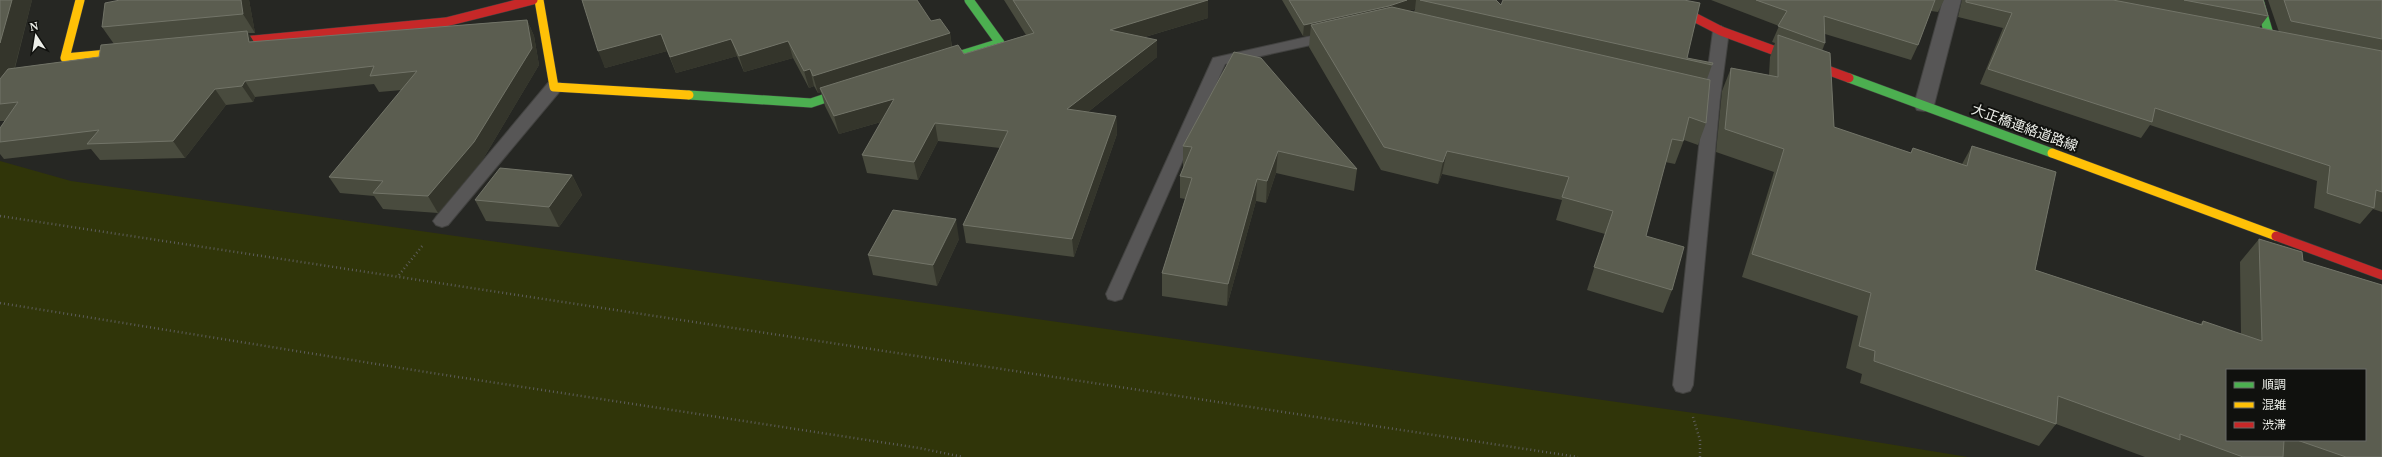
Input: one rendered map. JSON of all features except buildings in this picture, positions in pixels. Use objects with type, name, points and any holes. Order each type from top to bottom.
[{"type":"street","points":[[80,0],[64,58],[136,51]]},
{"type":"street","points":[[216,44],[446,22],[533,0]]},
{"type":"street","points":[[539,0],[554,87],[811,103],[856,88]]},
{"type":"street","points":[[924,67],[1000,43],[969,0]]},
{"type":"street","name":"大正橋連絡道路線","points":[[1661,0],[1721,31],[2382,275]]},
{"type":"street","points":[[1924,105],[1952,0]]},
{"type":"street","points":[[2248,36],[2279,42],[2259,0]]},
{"type":"lane","points":[[1683,385],[1712,98],[1721,31]]},
{"type":"lane","points":[[1115,294],[1219,61],[1350,32]]},
{"type":"lane","points":[[442,221],[554,87]]},
{"type":"lane","points":[[1666,87],[1712,98]]},
{"type":"path","points":[[0,216],[398,275],[1578,457]]},
{"type":"path","points":[[398,275],[427,241]]},
{"type":"path","points":[[0,303],[432,374],[919,448],[963,457]]},
{"type":"path","points":[[1700,440],[1700,457]]},
{"type":"green space","points":[[0,161],[71,181],[1729,418],[1968,457],[0,457]]},
{"type":"traffic: fast","points":[[935,63],[1000,43],[969,0]]},
{"type":"traffic: fast","points":[[2254,38],[2271,41],[2259,0]]},
{"type":"traffic: fast","points":[[1849,78],[2052,153]]},
{"type":"traffic: fast","points":[[689,95],[811,103],[850,90]]},
{"type":"traffic: slow","points":[[80,0],[65,58],[129,52]]},
{"type":"traffic: slow","points":[[539,0],[554,87],[689,95]]},
{"type":"traffic: slow","points":[[2052,153],[2276,236]]},
{"type":"traffic: jam","points":[[223,43],[446,22],[533,0]]},
{"type":"traffic: jam","points":[[1661,0],[1721,31],[1849,78]]},
{"type":"traffic: jam","points":[[2276,236],[2382,275]]}]
